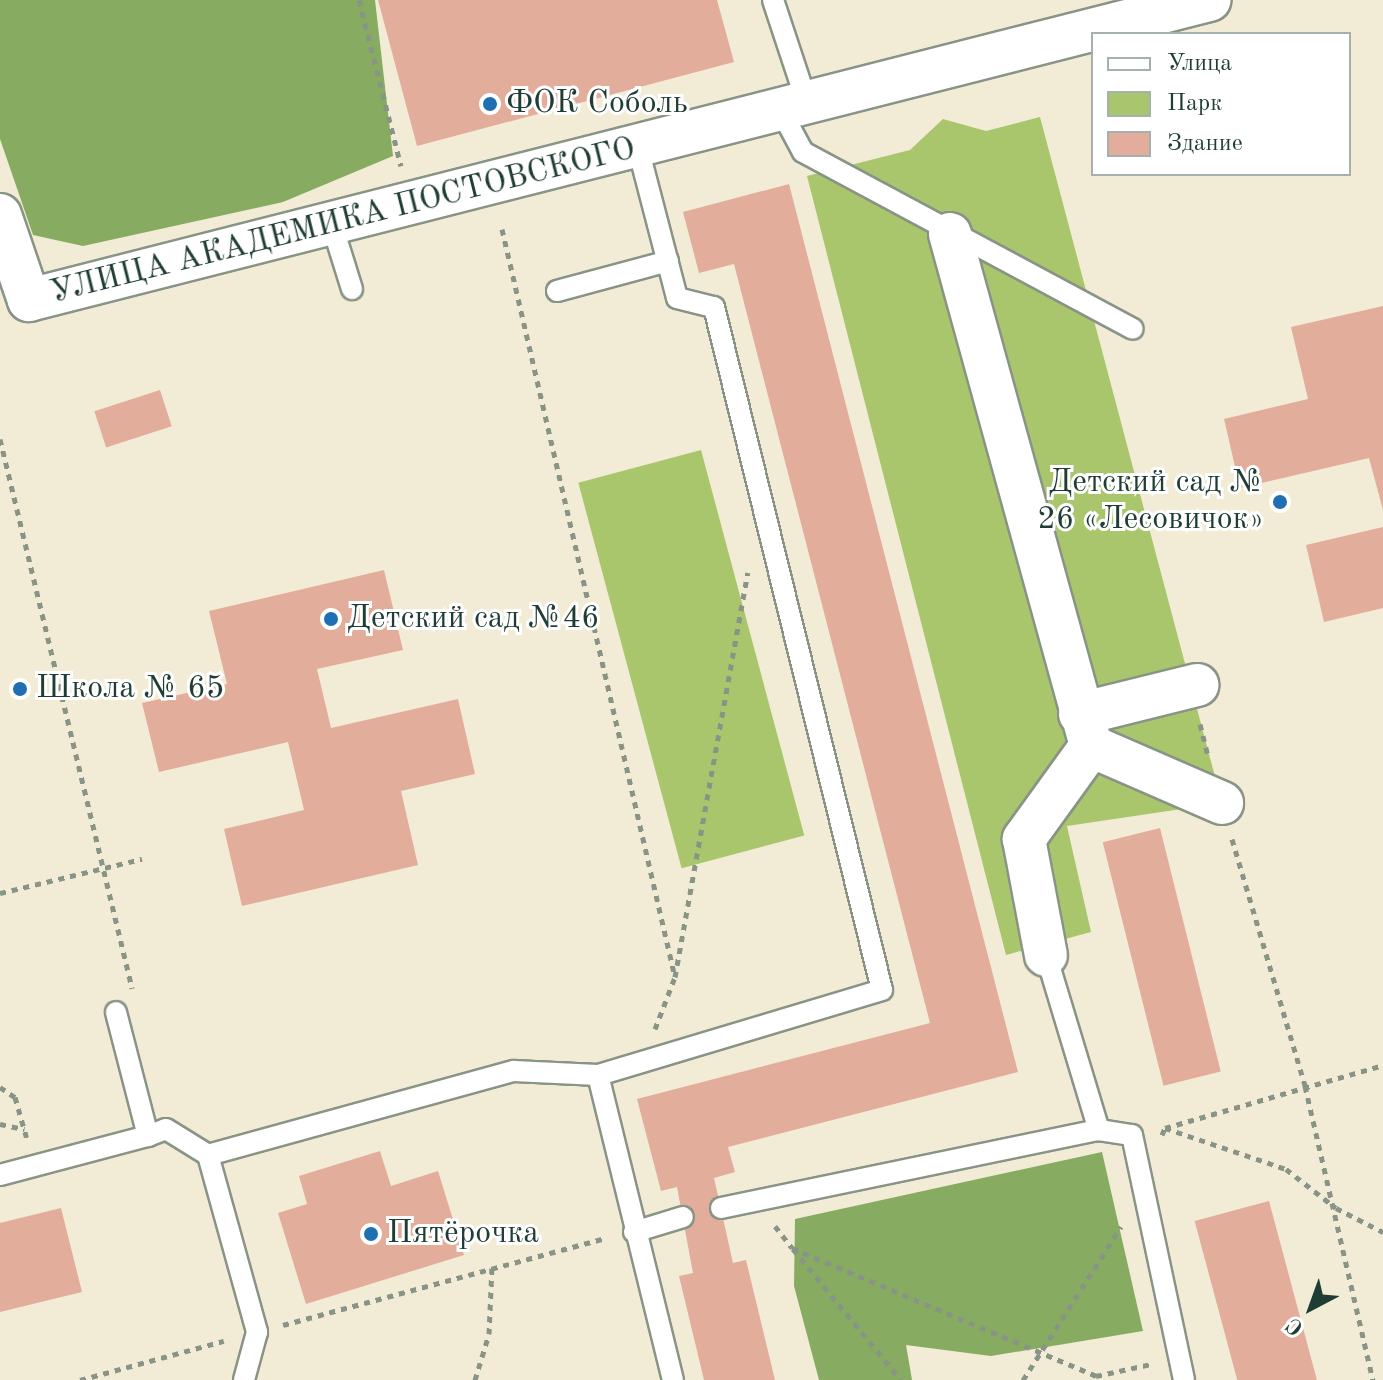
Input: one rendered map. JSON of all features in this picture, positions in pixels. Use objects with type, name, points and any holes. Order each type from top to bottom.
[{"type":"street","name":"УЛИЦА АКАДЕМИКА ПОСТОВСКОГО","points":[[0,215],[29,300],[333,228],[1209,0]]},
{"type":"street","points":[[950,234],[1086,730],[1222,803]]},
{"type":"street","points":[[1046,955],[1024,839],[1086,730],[1197,685]]},
{"type":"lane","points":[[773,0],[803,152],[950,234],[1133,329]]},
{"type":"lane","points":[[208,1155],[514,1071],[598,1075],[644,1056],[882,990],[714,307],[677,298],[638,148]]},
{"type":"lane","points":[[333,228],[352,289]]},
{"type":"lane","points":[[557,291],[668,261]]},
{"type":"lane","points":[[1046,955],[1099,1130]]},
{"type":"lane","points":[[116,1012],[148,1136]]},
{"type":"lane","points":[[598,1075],[634,1232],[673,1380]]},
{"type":"lane","points":[[0,1175],[166,1129],[208,1155],[257,1332],[244,1380]]},
{"type":"lane","points":[[721,1208],[755,1198],[1099,1130],[1132,1135],[1184,1380]]},
{"type":"lane","points":[[634,1232],[683,1217]]},
{"type":"path","points":[[359,0],[411,208]]},
{"type":"path","points":[[502,229],[675,977]]},
{"type":"path","points":[[0,439],[137,1006]]},
{"type":"path","points":[[644,1056],[675,977],[750,563]]},
{"type":"path","points":[[1197,685],[1222,803],[1305,1086],[1336,1208],[1373,1380]]},
{"type":"path","points":[[0,893],[142,859]]},
{"type":"path","points":[[1132,1135],[1383,1065]]},
{"type":"path","points":[[0,1087],[15,1097],[35,1167]]},
{"type":"path","points":[[0,1124],[24,1129]]},
{"type":"path","points":[[1023,1380],[1040,1349],[1143,1194],[1165,1128]]},
{"type":"path","points":[[1165,1128],[1286,1169],[1336,1208],[1383,1232]]},
{"type":"path","points":[[755,1198],[792,1248],[901,1380]]},
{"type":"path","points":[[80,1380],[492,1266],[634,1232]]},
{"type":"path","points":[[792,1248],[1040,1349],[1096,1376],[1179,1358]]},
{"type":"path","points":[[475,1380],[489,1334],[492,1266]]},
{"type":"green space","points":[[0,0],[375,0],[393,156],[283,202],[83,246],[33,235],[0,139]]},
{"type":"green space","points":[[1040,117],[1222,803],[1067,826],[1091,932],[1006,955],[807,176],[910,150],[943,119],[986,131]]},
{"type":"green space","points":[[701,450],[804,835],[682,868],[578,483]]},
{"type":"green space","points":[[1102,1152],[1143,1331],[991,1356],[906,1345],[912,1380],[819,1380],[794,1286],[795,1219]]},
{"type":"building","name":"ФОК Соболь","points":[[378,0],[717,0],[734,62],[417,146]]},
{"type":"building","points":[[789,184],[1018,1072],[728,1147],[735,1172],[714,1178],[733,1263],[746,1260],[775,1380],[704,1380],[679,1276],[693,1273],[677,1187],[661,1191],[637,1099],[930,1023],[734,264],[699,273],[683,212]]},
{"type":"building","points":[[1383,306],[1383,510],[1369,458],[1240,488],[1224,419],[1308,399],[1291,327]]},
{"type":"building","points":[[160,390],[172,426],[106,447],[94,411]]},
{"type":"building","points":[[1383,527],[1383,608],[1324,622],[1306,545]]},
{"type":"building","points":[[384,570],[403,650],[317,669],[331,728],[458,699],[475,774],[401,791],[418,865],[242,906],[224,829],[304,810],[288,742],[159,772],[142,703],[227,684],[209,611]]},
{"type":"building","points":[[1160,828],[1221,1072],[1163,1086],[1103,842]]},
{"type":"building","name":"Пятёрочка","points":[[380,1151],[391,1186],[438,1171],[464,1255],[306,1304],[278,1213],[307,1204],[299,1176]]},
{"type":"building","points":[[1269,1201],[1317,1380],[1237,1380],[1195,1221]]},
{"type":"building","points":[[61,1208],[82,1292],[0,1312],[0,1223]]},
{"type":"place","name":"ФОК Соболь","points":[[490,104]]},
{"type":"place","name":"Детский сад № 26 «Лесовичок»","points":[[1280,502]]},
{"type":"place","name":"Детский сад №46","points":[[331,619]]},
{"type":"place","name":"Школа № 65","points":[[20,689]]},
{"type":"place","name":"Пятёрочка","points":[[371,1234]]}]
